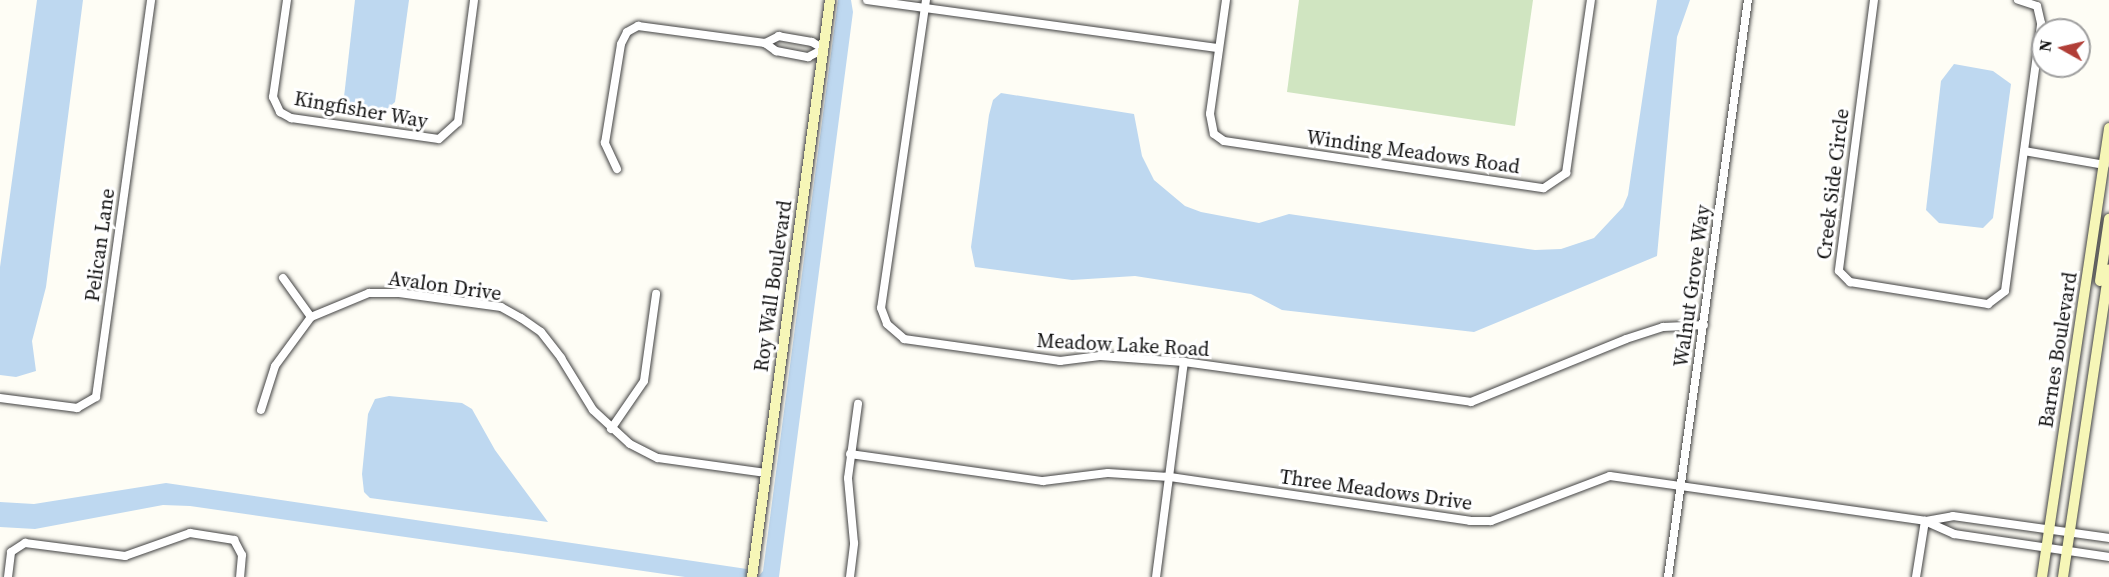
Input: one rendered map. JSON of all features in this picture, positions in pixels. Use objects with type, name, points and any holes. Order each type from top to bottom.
[{"type":"main road","name":"Roy Wall Boulevard","points":[[752,577],[830,0]]},
{"type":"main road","name":"Barnes Boulevard","points":[[2042,577],[2107,168],[2109,128]]},
{"type":"main road","points":[[2101,326],[2098,294],[2109,219]]},
{"type":"main road","name":"Barnes Boulevard","points":[[2063,577],[2109,269]]},
{"type":"street","name":"Pelican Lane","points":[[0,398],[77,408],[96,397],[151,0]]},
{"type":"street","name":"Kingfisher Way","points":[[287,0],[273,97],[280,112],[291,118],[439,139],[458,122],[474,0]]},
{"type":"street","points":[[867,0],[926,4],[1219,48]]},
{"type":"street","name":"Winding Meadows Road","points":[[1226,0],[1210,114],[1214,134],[1224,141],[1544,188],[1566,173],[1591,0]]},
{"type":"street","name":"Walnut Grove Way","points":[[1668,577],[1749,0]]},
{"type":"street","name":"Creek Side Circle","points":[[1874,0],[1839,271],[1850,282],[1989,304],[1997,300],[2005,291],[2042,23],[2037,6],[2018,0]]},
{"type":"street","name":"Meadow Lake Road","points":[[926,4],[881,308],[887,324],[904,339],[1060,361],[1100,356],[1184,362],[1471,402],[1626,339],[1663,327],[1704,325]]},
{"type":"street","points":[[617,170],[605,143],[621,44],[627,32],[638,26],[765,43],[776,51],[808,57],[824,49]]},
{"type":"street","points":[[765,43],[779,36],[812,42],[824,49]]},
{"type":"street","points":[[2024,151],[2107,168]]},
{"type":"street","points":[[261,410],[274,366],[311,317],[283,278]]},
{"type":"street","name":"Avalon Drive","points":[[311,317],[369,293],[501,307],[541,332],[593,410],[612,429],[658,458],[766,473]]},
{"type":"street","points":[[612,429],[644,381],[656,294]]},
{"type":"street","points":[[1156,577],[1184,362]]},
{"type":"street","points":[[850,577],[854,543],[850,454],[858,404]]},
{"type":"street","name":"Three Meadows Drive","points":[[850,454],[1043,481],[1108,473],[1170,477],[1470,521],[1491,521],[1590,480],[1610,476],[1925,521],[1954,534],[2109,557]]},
{"type":"street","name":"Three Meadows Drive","points":[[1925,521],[1953,516],[2109,538]]},
{"type":"street","points":[[1916,577],[1925,521]]},
{"type":"street","points":[[8,577],[11,552],[25,543],[125,556],[190,533],[234,540],[242,555],[240,577]]},
{"type":"green space","points":[[1299,0],[1533,0],[1515,126],[1287,92]]},
{"type":"water","points":[[37,0],[83,0],[46,287],[32,341],[36,371],[16,377],[0,375],[0,267]]},
{"type":"water","points":[[355,0],[409,0],[395,102],[386,110],[351,105],[344,97]]},
{"type":"water","points":[[838,0],[851,0],[853,12],[779,577],[758,577],[763,571]]},
{"type":"water","points":[[1657,0],[1690,0],[1677,37],[1657,256],[1474,332],[1282,310],[1251,294],[1135,276],[1072,280],[975,267],[971,247],[989,115],[993,100],[1001,93],[1134,114],[1142,156],[1154,180],[1185,206],[1201,212],[1259,223],[1289,214],[1535,250],[1561,249],[1594,238],[1623,207],[1628,195]]},
{"type":"water","points":[[1954,64],[1993,71],[2011,84],[1993,218],[1983,228],[1939,223],[1926,210],[1941,81]]},
{"type":"water","points":[[389,396],[462,403],[472,409],[495,450],[548,522],[370,498],[364,492],[362,474],[368,414],[375,399]]},
{"type":"water","points":[[166,483],[747,569],[746,577],[685,577],[190,506],[163,505],[35,529],[0,527],[0,502],[34,504]]}]
